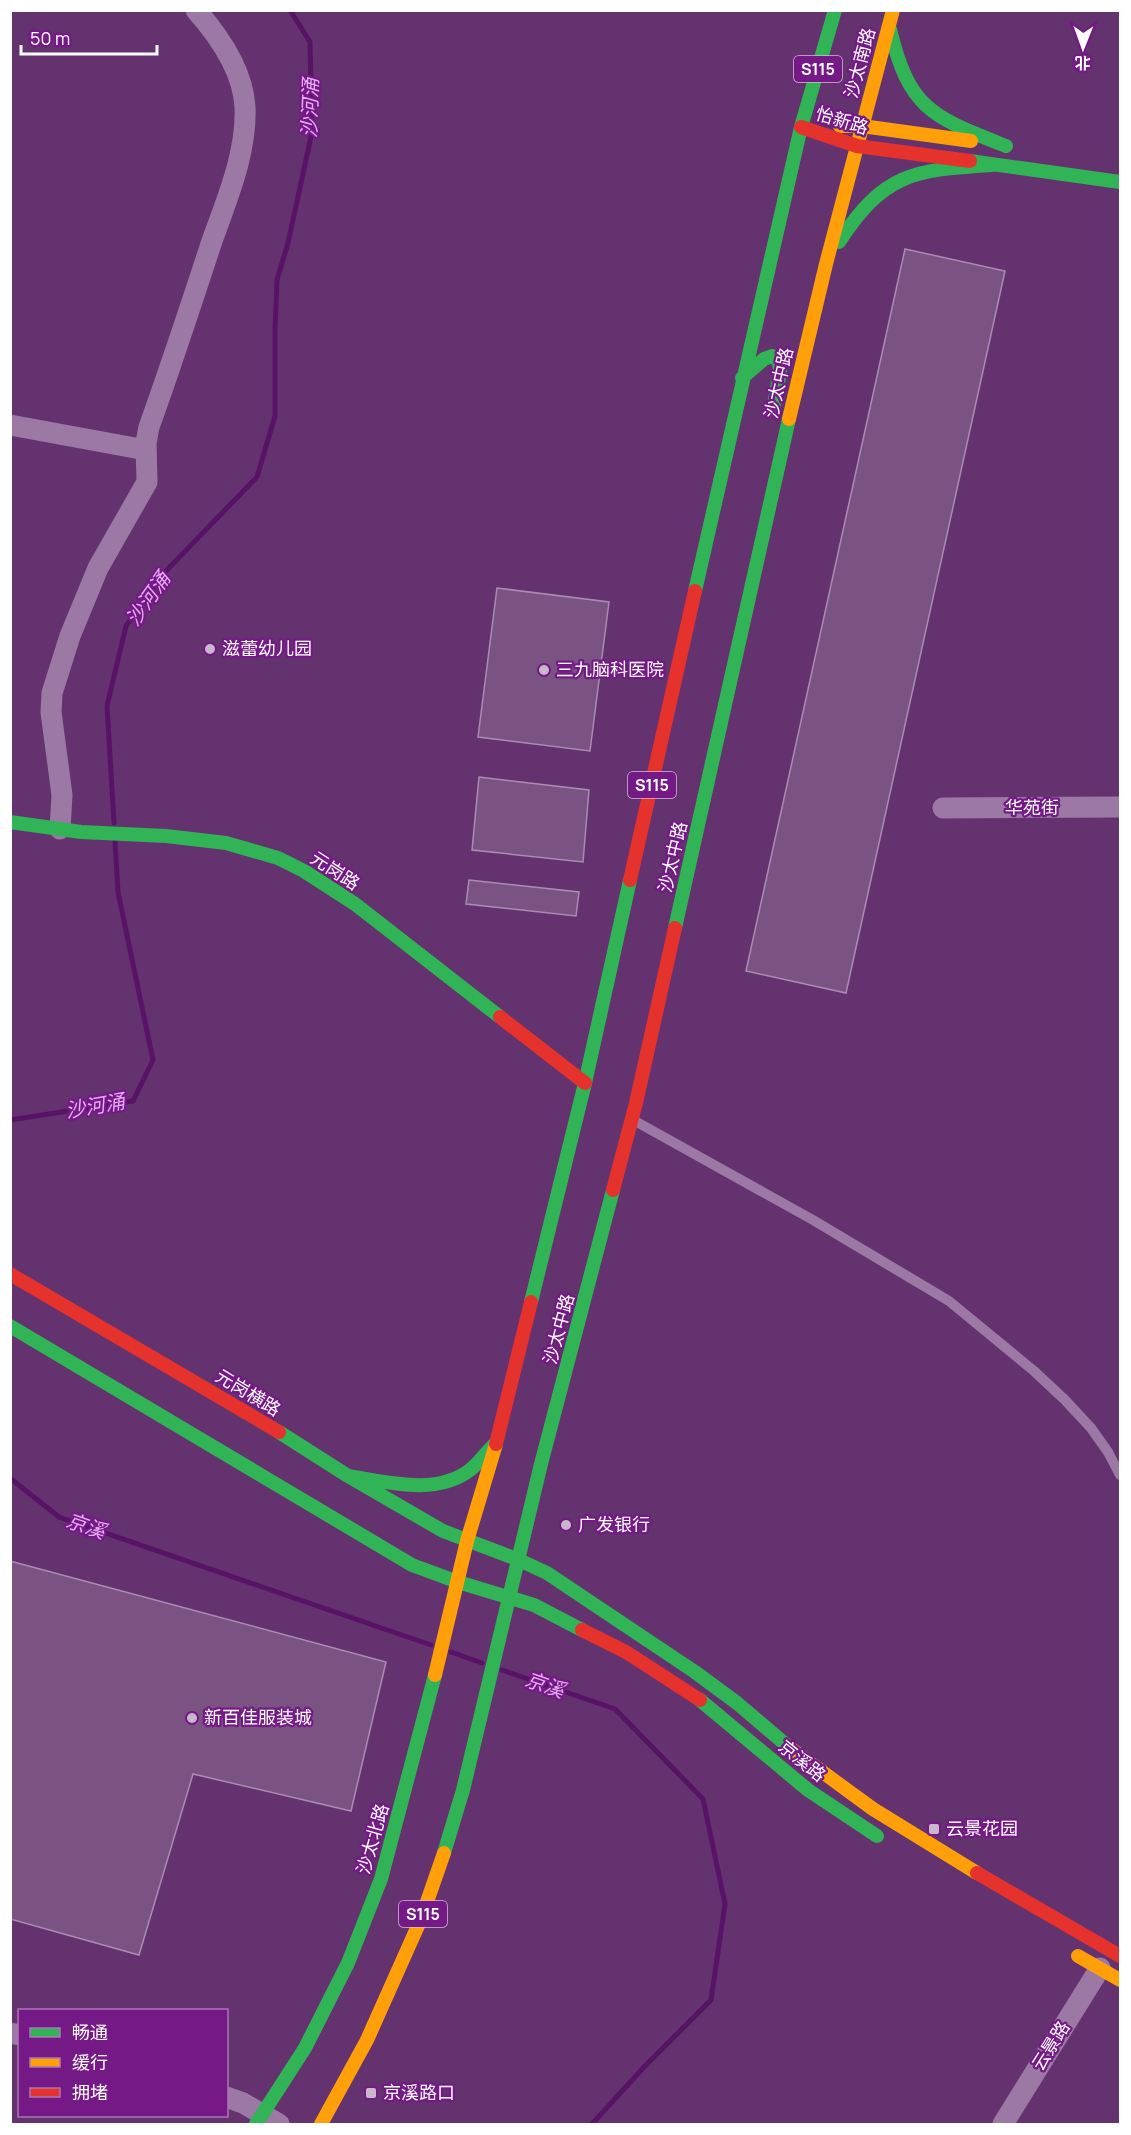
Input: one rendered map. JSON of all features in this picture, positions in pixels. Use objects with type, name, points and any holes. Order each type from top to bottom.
[{"type":"main road","name":"S115","points":[[801,127],[835,10]]},
{"type":"main road","name":"怡新路","points":[[801,127],[862,126],[1012,147],[948,123],[926,108],[913,93],[899,69],[889,27],[893,10]]},
{"type":"main road","name":"沙太南路","points":[[862,126],[893,10]]},
{"type":"main road","name":"沙太中路","points":[[519,1560],[541,1464],[632,1119],[779,465],[826,264],[862,126]]},
{"type":"main road","name":"怡新路","points":[[801,127],[857,146],[1120,182]]},
{"type":"main road","name":"沙太中路","points":[[467,1541],[497,1442],[585,1083],[742,378],[801,127]]},
{"type":"main road","points":[[826,264],[857,214],[874,196],[890,184],[936,169],[992,165]]},
{"type":"main road","points":[[742,378],[764,359],[772,356],[779,361],[780,372],[772,417]]},
{"type":"main road","points":[[772,437],[779,465]]},
{"type":"main road","name":"元岗路","points":[[10,822],[60,830],[226,843],[278,858],[304,871],[355,904],[585,1083]]},
{"type":"main road","name":"元岗横路","points":[[10,1274],[264,1423],[348,1476],[443,1531],[467,1541]]},
{"type":"main road","points":[[10,1326],[412,1565],[458,1582]]},
{"type":"main road","points":[[264,1423],[267,1441]]},
{"type":"main road","points":[[200,1437],[238,1447]]},
{"type":"main road","points":[[348,1476],[408,1484],[443,1483],[469,1470],[497,1442]]},
{"type":"main road","name":"京溪路","points":[[467,1541],[547,1573],[695,1672],[737,1703],[827,1777],[873,1809],[982,1876],[1120,1956]]},
{"type":"main road","name":"沙太北路","points":[[266,2121],[306,2048],[348,1963],[381,1879],[434,1681],[467,1541]]},
{"type":"main road","points":[[510,1598],[519,1560]]},
{"type":"main road","name":"京溪路","points":[[458,1582],[534,1605],[626,1652],[671,1679],[703,1702],[808,1790],[892,1846]]},
{"type":"main road","name":"S115","points":[[321,2124],[367,2040],[438,1875],[510,1598]]},
{"type":"main road","points":[[1062,1946],[1120,1980]]},
{"type":"street","points":[[60,830],[61,774],[51,712],[52,693],[70,636],[98,568],[147,482],[146,450],[149,427],[220,218],[245,132],[245,105],[234,66],[214,30],[196,10]]},
{"type":"street","points":[[10,425],[146,450]]},
{"type":"street","name":"华苑街","points":[[943,808],[1120,807]]},
{"type":"street","name":"云景路","points":[[1003,2124],[1100,1968]]},
{"type":"street","points":[[228,2098],[266,2121]]},
{"type":"lane","points":[[632,1119],[813,1220],[949,1301],[1034,1371],[1065,1400],[1091,1428],[1108,1452],[1120,1475]]},
{"type":"building","points":[[905,249],[1005,271],[846,993],[746,971]]},
{"type":"building","name":"三九脑科医院","points":[[497,588],[609,602],[590,751],[478,737]]},
{"type":"building","points":[[479,777],[589,790],[583,862],[472,850]]},
{"type":"building","points":[[469,880],[579,892],[576,916],[466,904]]},
{"type":"building","name":"新百佳服装城","points":[[10,1561],[386,1662],[351,1811],[193,1774],[139,1955],[10,1919]]},
{"type":"waterway","name":"沙河涌","points":[[114,823],[107,706],[126,626],[163,574],[257,477],[275,416],[277,280],[288,243],[312,132],[310,42],[290,10]]},
{"type":"waterway","name":"沙河涌","points":[[10,1120],[133,1101],[153,1060],[118,892],[115,842]]},
{"type":"waterway","name":"京溪","points":[[10,1478],[59,1517],[431,1645]]},
{"type":"waterway","name":"京溪","points":[[451,1652],[482,1663]]},
{"type":"waterway","name":"京溪","points":[[502,1670],[615,1709],[703,1799],[725,1904],[711,2000],[645,2066],[592,2124]]},
{"type":"traffic: fast","points":[[695,591],[801,127],[835,10]]},
{"type":"traffic: fast","points":[[890,29],[897,56],[906,77],[916,94],[928,107],[942,118],[1006,146]]},
{"type":"traffic: fast","points":[[970,161],[1120,182]]},
{"type":"traffic: fast","points":[[839,242],[855,219],[871,202],[886,189],[903,180],[941,169],[992,165]]},
{"type":"traffic: fast","points":[[742,378],[764,359],[772,356],[779,361],[780,372],[774,405]]},
{"type":"traffic: fast","points":[[675,928],[789,419]]},
{"type":"traffic: fast","points":[[10,822],[81,832],[166,836],[226,843],[278,858],[304,871],[355,904],[500,1017]]},
{"type":"traffic: fast","points":[[531,1302],[585,1083],[630,880]]},
{"type":"traffic: fast","points":[[444,1853],[463,1790],[541,1464],[613,1190]]},
{"type":"traffic: fast","points":[[10,1326],[412,1565],[458,1582],[534,1605],[582,1630]]},
{"type":"traffic: fast","points":[[279,1432],[348,1476],[443,1531],[547,1573],[695,1672],[737,1703],[791,1749]]},
{"type":"traffic: fast","points":[[348,1476],[395,1484],[442,1483],[470,1470],[496,1443]]},
{"type":"traffic: fast","points":[[256,2124],[305,2048],[348,1963],[381,1879],[435,1675]]},
{"type":"traffic: fast","points":[[700,1700],[808,1790],[877,1836]]},
{"type":"traffic: slow","points":[[789,419],[826,264],[893,10]]},
{"type":"traffic: slow","points":[[840,126],[862,126],[971,141]]},
{"type":"traffic: slow","points":[[435,1675],[467,1541],[496,1444]]},
{"type":"traffic: slow","points":[[791,1749],[873,1809],[977,1873]]},
{"type":"traffic: slow","points":[[321,2124],[367,2040],[421,1919],[444,1853]]},
{"type":"traffic: slow","points":[[1078,1956],[1120,1980]]},
{"type":"traffic: jam","points":[[801,127],[857,146],[970,161]]},
{"type":"traffic: jam","points":[[630,880],[695,591]]},
{"type":"traffic: jam","points":[[613,1190],[636,1103],[675,928]]},
{"type":"traffic: jam","points":[[500,1017],[585,1083]]},
{"type":"traffic: jam","points":[[10,1274],[279,1432]]},
{"type":"traffic: jam","points":[[496,1444],[531,1302]]},
{"type":"traffic: jam","points":[[582,1630],[626,1652],[700,1700]]},
{"type":"traffic: jam","points":[[977,1873],[1120,1956]]},
{"type":"place","name":"滋蕾幼儿园","points":[[210,649]]},
{"type":"place","name":"三九脑科医院","points":[[544,670]]},
{"type":"place","name":"广发银行","points":[[566,1525]]},
{"type":"place","name":"新百佳服装城","points":[[192,1718]]},
{"type":"place","name":"云景花园","points":[[934,1829]]},
{"type":"place","name":"京溪路口","points":[[371,2093]]}]
